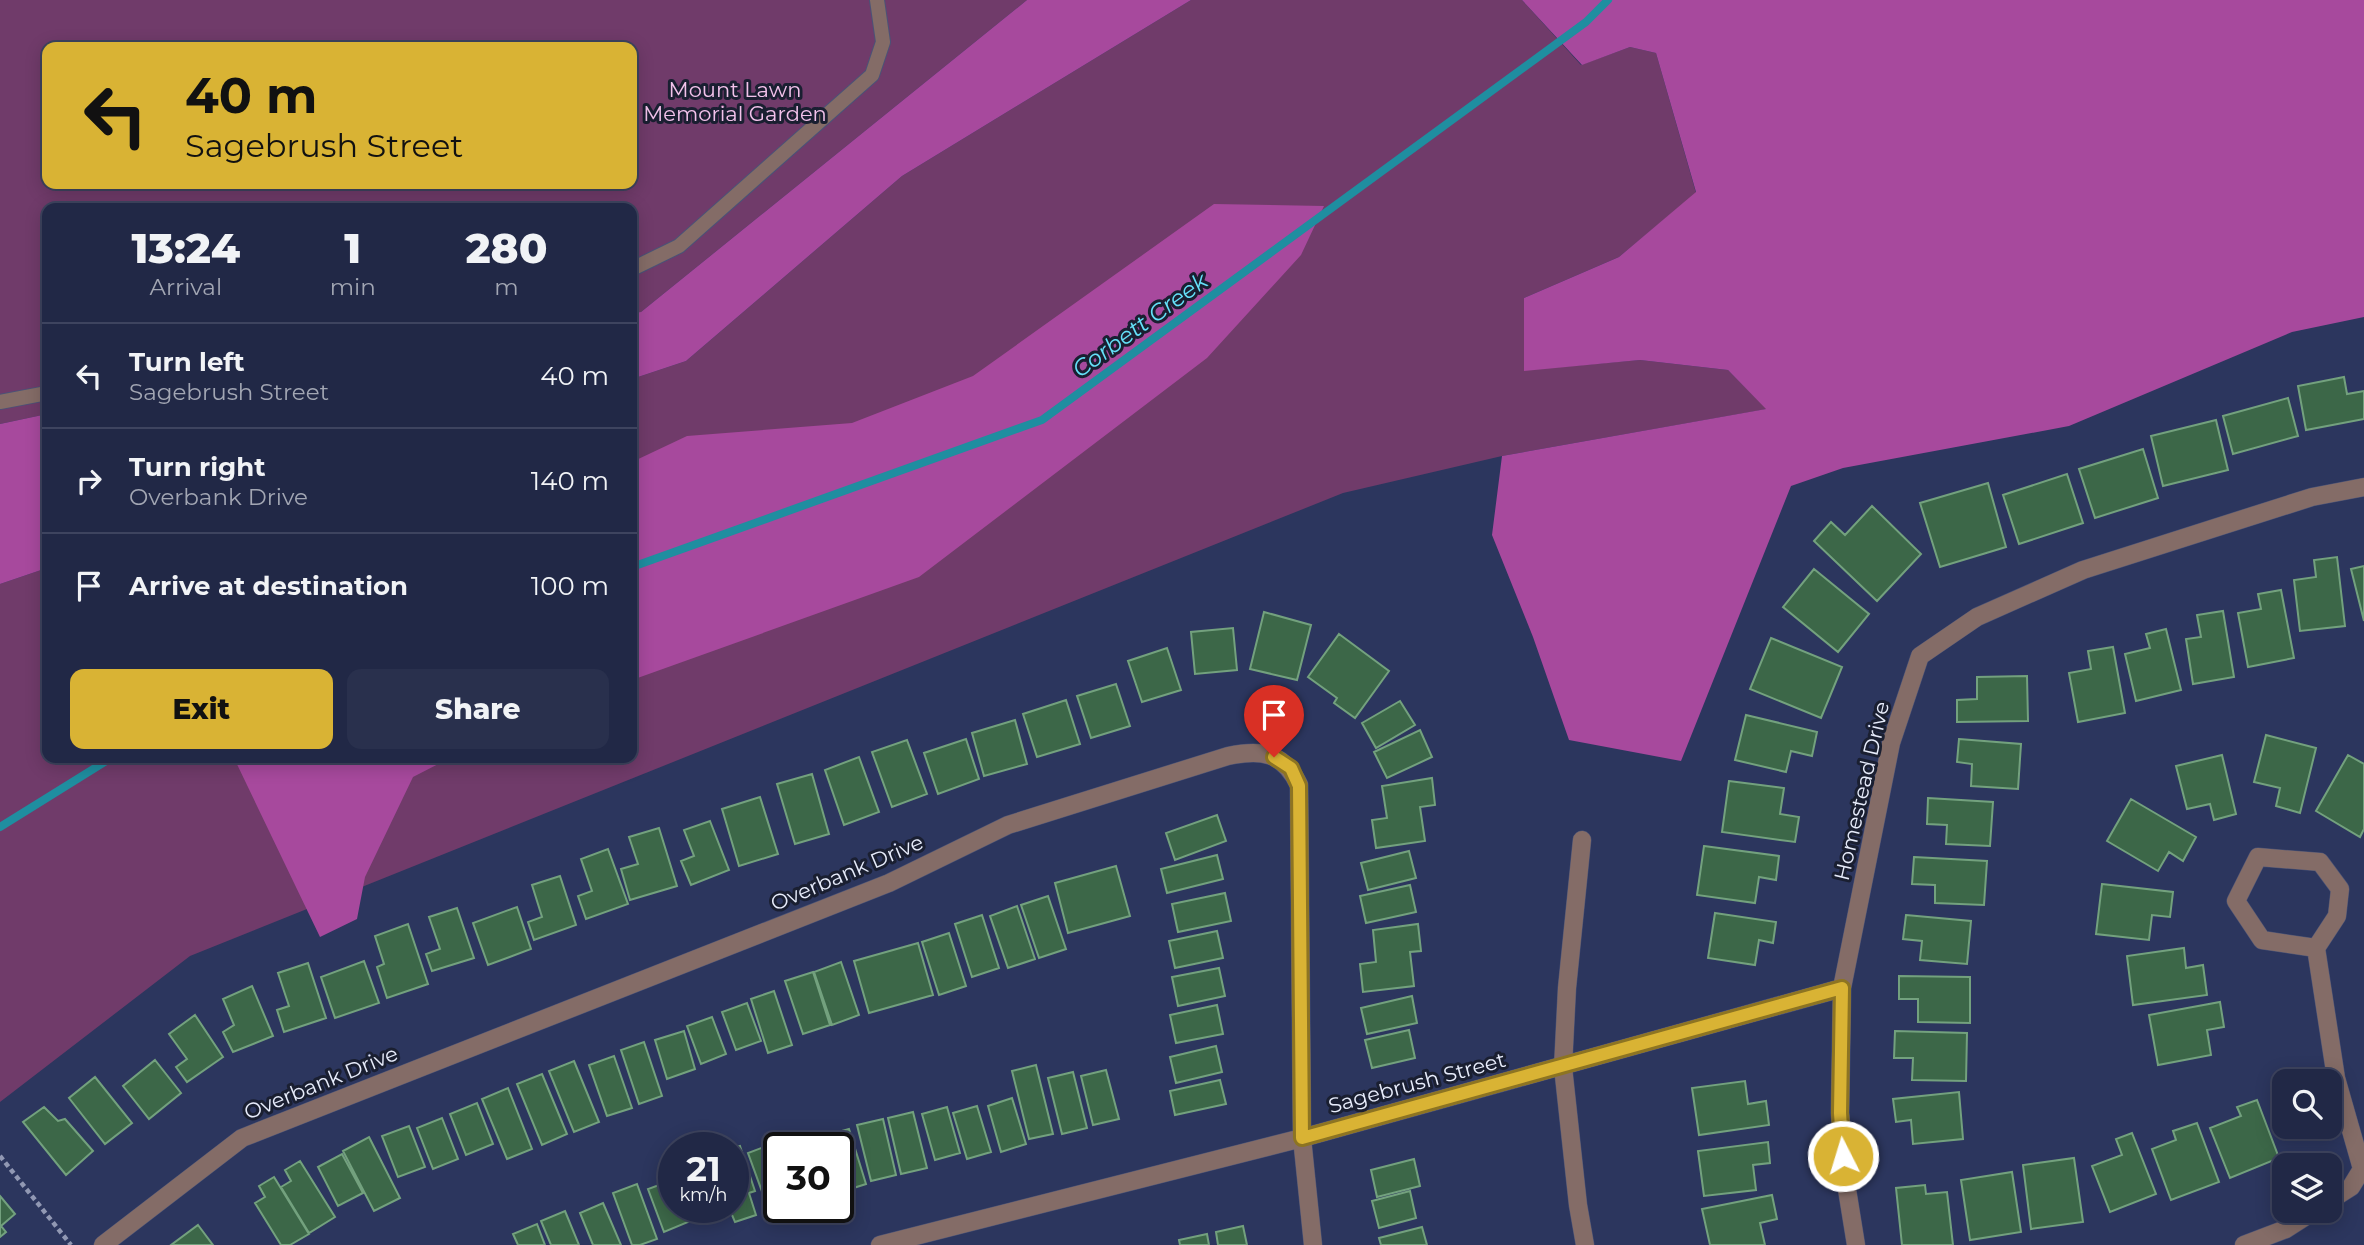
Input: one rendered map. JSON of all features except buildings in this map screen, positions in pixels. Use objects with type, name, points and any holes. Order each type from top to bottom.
[{"type":"street","name":"Homestead Drive","points":[[1856,1245],[1845,1177],[1840,1113],[1842,988],[1891,743],[1920,656],[1977,617],[2083,570],[2312,497],[2364,488]]},
{"type":"street","name":"Overbank Drive","points":[[103,1245],[242,1138],[889,883],[1008,825],[1251,751],[1274,757],[1291,768],[1299,786],[1302,1138],[1313,1245]]},
{"type":"street","points":[[1582,840],[1567,989],[1563,1067],[1584,1245]]},
{"type":"street","points":[[2315,948],[2262,940],[2236,901],[2258,857],[2320,862],[2340,889],[2337,916],[2315,948],[2336,1078],[2362,1169],[2351,1187],[2342,1193]]},
{"type":"street","name":"Sagebrush Street","points":[[880,1245],[1302,1138],[1842,988]]},
{"type":"street","points":[[2244,1245],[2295,1223]]},
{"type":"lane","points":[[637,267],[679,246],[872,75],[883,42],[877,0]]},
{"type":"lane","points":[[0,402],[42,394]]},
{"type":"path","points":[[0,1156],[71,1245]]},
{"type":"green space","name":"Mount Lawn Memorial Garden","points":[[0,0],[1027,0],[641,312],[637,312],[637,203],[42,203],[42,415],[0,424]]},
{"type":"green space","points":[[1191,0],[1522,0],[1581,65],[1630,47],[1656,53],[1696,193],[1619,257],[1524,298],[1525,370],[1640,360],[1728,370],[1767,409],[1502,456],[1343,493],[190,956],[0,1102],[0,584],[42,570],[42,763],[637,763],[637,377],[686,361],[902,176]]},
{"type":"shaded area","points":[[1027,0],[1191,0],[902,176],[686,361],[637,377],[637,312],[641,312]]},
{"type":"shaded area","points":[[1522,0],[2364,0],[2364,317],[2292,332],[2069,426],[1843,468],[1791,486],[1681,761],[1569,740],[1533,637],[1492,535],[1502,456],[1766,409],[1728,370],[1640,360],[1524,371],[1524,298],[1619,257],[1696,192],[1656,53],[1630,47],[1582,65]]},
{"type":"shaded area","points":[[1214,204],[1324,206],[1301,255],[1207,358],[919,577],[637,678],[637,460],[687,436],[852,423],[973,376]]},
{"type":"shaded area","points":[[42,415],[42,570],[0,584],[0,424]]},
{"type":"shaded area","points":[[236,763],[440,763],[413,777],[365,877],[357,919],[320,937]]},
{"type":"waterway","name":"Corbett Creek","points":[[637,565],[1042,420],[1586,22],[1608,0]]},
{"type":"waterway","name":"Corbett Creek","points":[[0,827],[103,763]]},
{"type":"route","points":[[1274,757],[1291,768],[1299,786],[1302,1138],[1842,988],[1840,1113],[1843,1156]]}]
